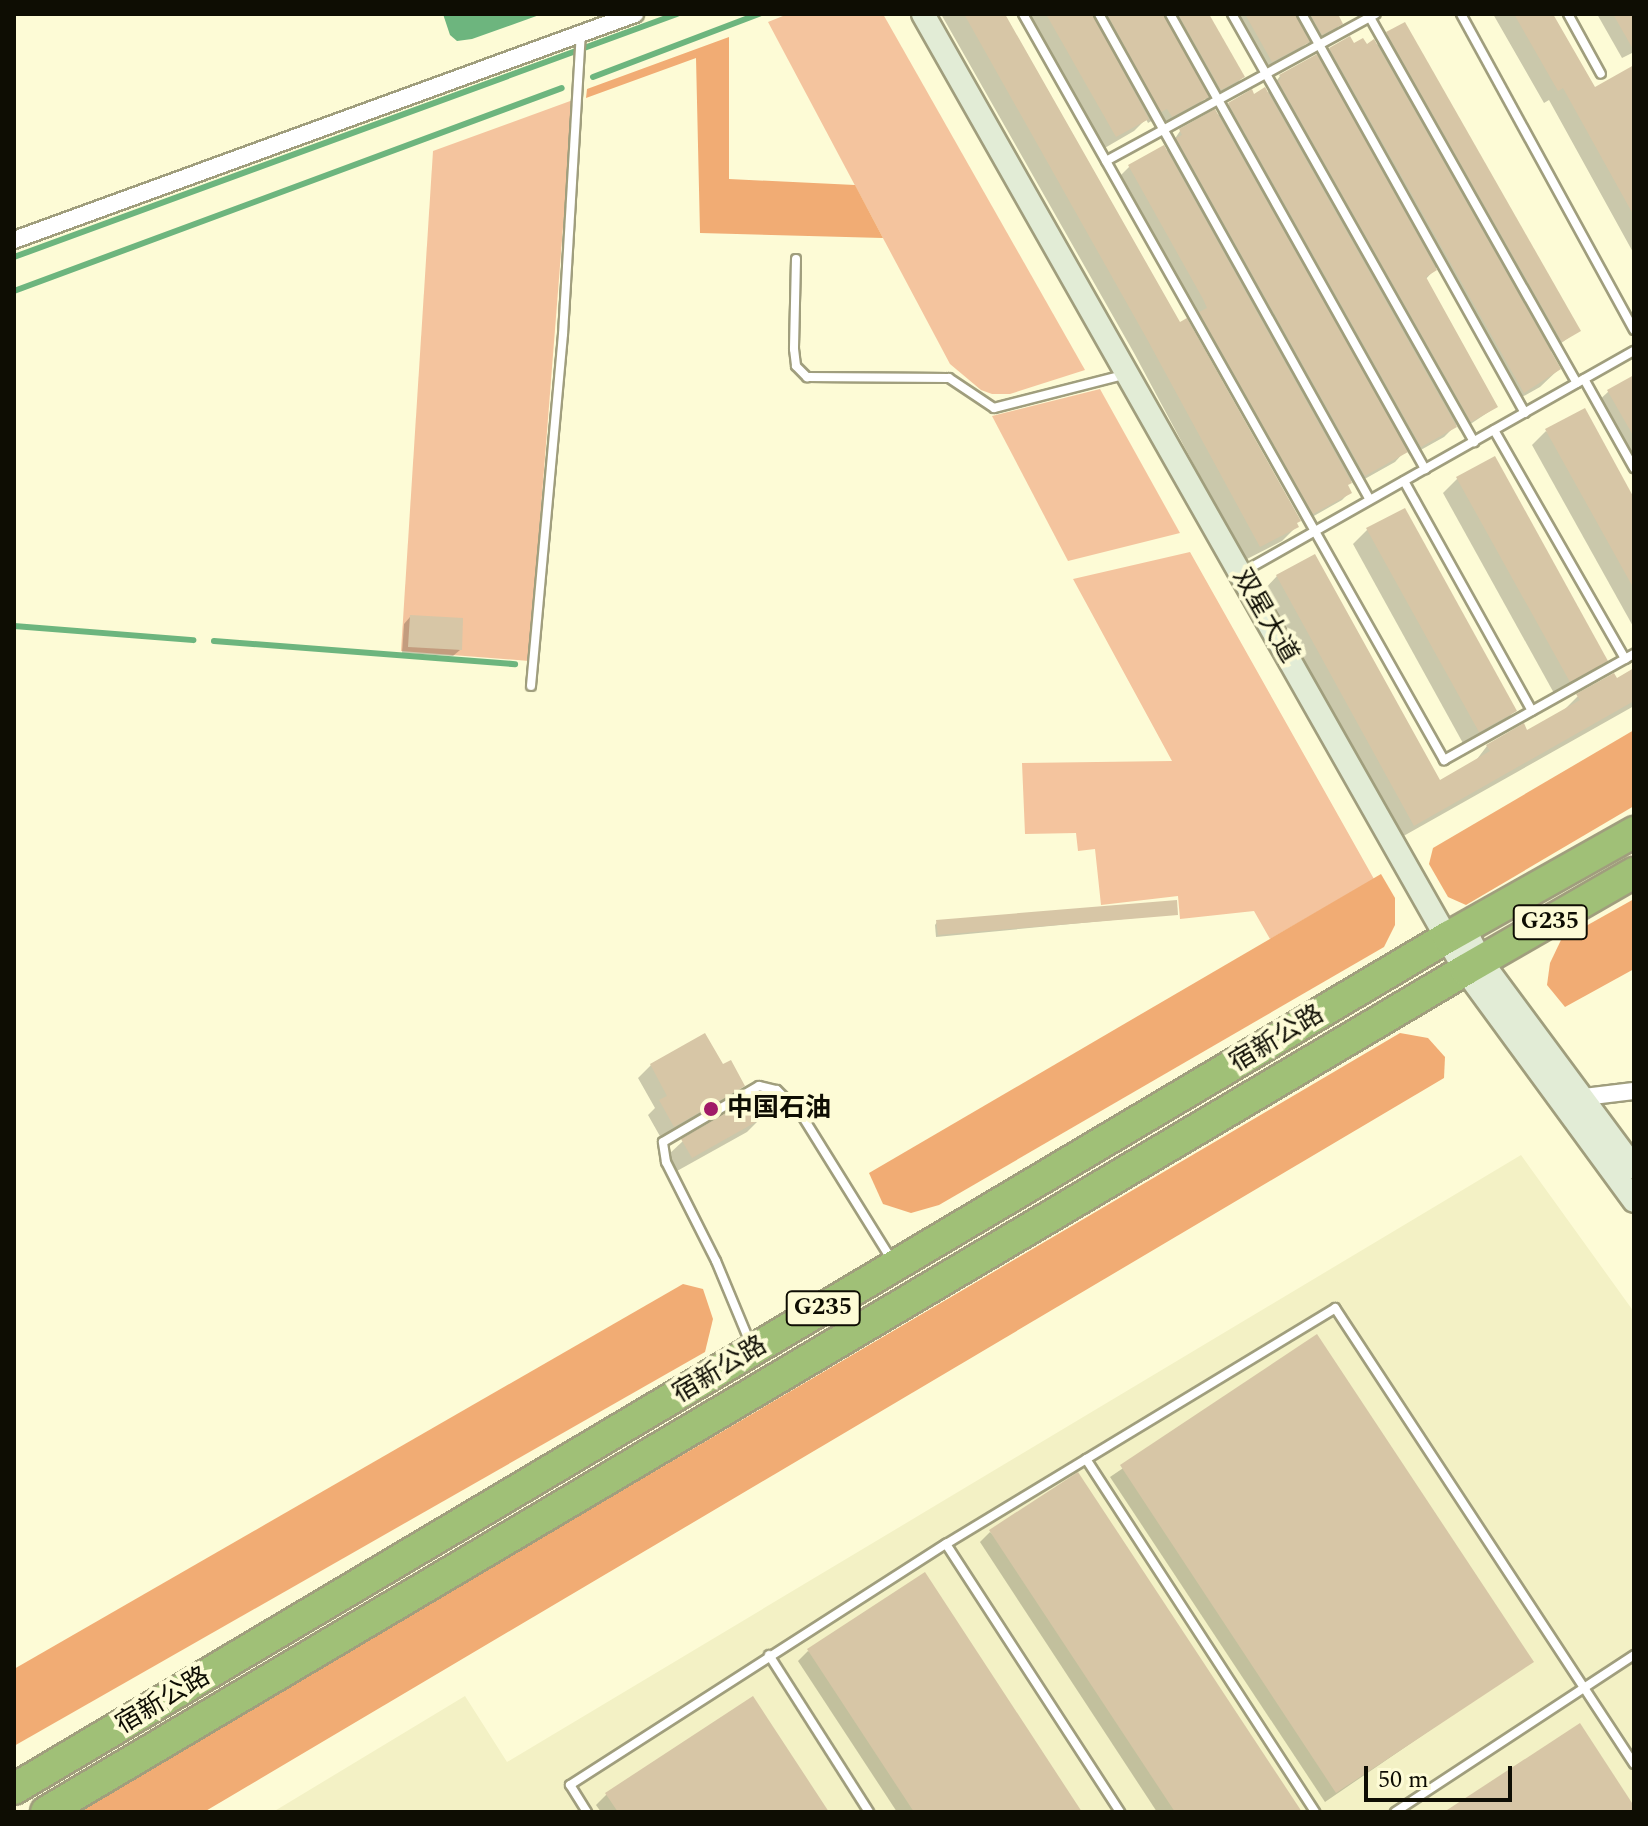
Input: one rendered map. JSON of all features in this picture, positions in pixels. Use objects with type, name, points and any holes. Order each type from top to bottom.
[{"type":"highway","name":"宿新公路","points":[[14,1789],[1456,932],[1634,832]]},
{"type":"highway","name":"宿新公路","points":[[46,1812],[1473,965],[1634,873]]},
{"type":"street","points":[[14,240],[635,14]]},
{"type":"street","name":"双星大道","points":[[923,14],[1241,573],[1473,965],[1572,1099],[1634,1201]]},
{"type":"street","points":[[1572,1099],[1634,1091]]},
{"type":"street","name":"双星大道","points":[[1572,1099],[1634,1168]]},
{"type":"lane","points":[[1023,14],[1444,760],[1634,654]]},
{"type":"lane","points":[[1099,14],[1370,500]]},
{"type":"lane","points":[[1170,14],[1425,469]]},
{"type":"lane","points":[[1232,14],[1474,442]]},
{"type":"lane","points":[[1302,14],[1525,413]]},
{"type":"lane","points":[[1461,14],[1634,330]]},
{"type":"lane","points":[[1568,14],[1601,74]]},
{"type":"lane","points":[[1106,161],[1371,15],[1580,381],[1634,468]]},
{"type":"lane","points":[[531,686],[563,334],[581,34]]},
{"type":"lane","points":[[796,259],[794,349],[796,366],[807,377],[949,378],[994,408],[1128,374]]},
{"type":"lane","points":[[1241,573],[1634,351]]},
{"type":"lane","points":[[1494,430],[1625,659]]},
{"type":"lane","points":[[1404,481],[1532,711]]},
{"type":"lane","points":[[753,1350],[716,1261],[666,1162],[663,1142],[759,1086],[777,1090],[801,1114],[895,1266]]},
{"type":"lane","points":[[587,1812],[570,1785],[946,1544],[1335,1308],[1584,1688],[1630,1749],[1634,1764]]},
{"type":"lane","points":[[1086,1459],[1315,1812]]},
{"type":"lane","points":[[946,1544],[1120,1812]]},
{"type":"lane","points":[[769,1655],[869,1812]]},
{"type":"lane","points":[[1395,1812],[1634,1655]]},
{"type":"shaded area","points":[[443,14],[542,14],[472,39],[457,41],[450,35]]},
{"type":"shaded area","points":[[788,14],[883,14],[1085,370],[1010,394],[992,394],[981,390],[950,364],[768,22]]},
{"type":"shaded area","points":[[729,37],[729,179],[855,185],[883,238],[700,233],[696,58],[586,98],[587,89]]},
{"type":"shaded area","points":[[573,100],[529,661],[401,651],[433,151]]},
{"type":"shaded area","points":[[1100,389],[1180,533],[1068,561],[992,416]]},
{"type":"shaded area","points":[[1190,552],[1374,879],[1270,939],[1254,911],[1180,919],[1178,896],[1101,905],[1095,849],[1078,851],[1076,833],[1025,834],[1022,763],[1172,761],[1073,579]]},
{"type":"shaded area","points":[[1634,730],[1634,806],[1466,905],[1448,897],[1429,864],[1433,848]]},
{"type":"shaded area","points":[[1381,874],[1395,898],[1395,925],[1384,947],[939,1205],[911,1213],[883,1204],[869,1173]]},
{"type":"shaded area","points":[[1634,899],[1634,969],[1565,1007],[1547,985],[1550,963],[1561,940]]},
{"type":"shaded area","points":[[1400,1033],[1428,1038],[1445,1057],[1444,1078],[204,1812],[75,1812]]},
{"type":"shaded area","points":[[1521,1155],[1634,1312],[1634,1812],[273,1812],[465,1696],[507,1762]]},
{"type":"shaded area","points":[[683,1284],[703,1289],[713,1319],[705,1352],[14,1746],[14,1669]]},
{"type":"building","points":[[964,14],[1005,14],[1180,322],[1187,318],[1301,521],[1297,523],[1299,527],[1260,547]]},
{"type":"building","points":[[1046,14],[1092,14],[1149,119],[1116,137]]},
{"type":"building","points":[[1107,14],[1163,14],[1209,97],[1172,117],[1167,109],[1161,112]]},
{"type":"building","points":[[1178,14],[1209,14],[1245,77],[1221,90]]},
{"type":"building","points":[[1245,14],[1295,14],[1310,42],[1272,62]]},
{"type":"building","points":[[1310,14],[1338,14],[1343,24],[1322,35]]},
{"type":"building","points":[[1514,14],[1553,14],[1595,87],[1634,65],[1634,216],[1563,88],[1558,91]]},
{"type":"building","points":[[1613,14],[1634,14],[1634,51]]},
{"type":"building","points":[[1405,22],[1581,331],[1562,342],[1386,32]]},
{"type":"building","points":[[1350,36],[1354,43],[1363,38],[1367,44],[1374,39],[1561,369],[1524,393],[1329,48]]},
{"type":"building","points":[[1317,54],[1437,270],[1426,277],[1498,407],[1471,422],[1278,81],[1281,78],[1279,75]]},
{"type":"building","points":[[1265,87],[1457,427],[1421,447],[1228,103],[1252,89],[1254,94]]},
{"type":"building","points":[[1215,109],[1408,452],[1365,476],[1176,138],[1182,135],[1179,129]]},
{"type":"building","points":[[1164,145],[1352,483],[1348,485],[1352,493],[1313,514],[1199,312],[1207,308],[1203,299],[1128,165]]},
{"type":"building","points":[[1634,375],[1634,437],[1607,390]]},
{"type":"building","points":[[1585,408],[1634,498],[1634,589],[1545,429]]},
{"type":"building","points":[[1495,456],[1608,661],[1570,682],[1456,477]]},
{"type":"building","points":[[1405,508],[1517,711],[1479,732],[1366,528]]},
{"type":"building","points":[[1315,554],[1440,780],[1490,751],[1486,745],[1524,723],[1527,730],[1580,700],[1576,694],[1614,673],[1617,678],[1634,668],[1634,701],[1414,826],[1276,575]]},
{"type":"building","points":[[410,615],[463,618],[462,650],[408,647]]},
{"type":"building","points":[[1177,900],[1178,915],[938,935],[936,920]]},
{"type":"building","points":[[705,1033],[723,1064],[731,1060],[745,1086],[674,1127],[659,1100],[667,1096],[650,1064]]},
{"type":"building","points":[[752,1098],[763,1118],[692,1158],[681,1139]]},
{"type":"building","points":[[1317,1334],[1534,1662],[1336,1793],[1120,1465]]},
{"type":"building","points":[[1078,1472],[1302,1812],[1175,1812],[989,1530]]},
{"type":"building","points":[[925,1572],[1082,1812],[914,1812],[807,1649]]},
{"type":"building","points":[[753,1696],[829,1812],[618,1812],[605,1793]]},
{"type":"building","points":[[1580,1723],[1634,1806],[1634,1812],[1444,1812]]},
{"type":"waterway","points":[[14,257],[677,14]]},
{"type":"waterway","points":[[593,77],[759,14]]},
{"type":"waterway","points":[[14,291],[562,88]]},
{"type":"waterway","points":[[14,626],[193,640]]},
{"type":"waterway","points":[[214,641],[515,664]]},
{"type":"place","name":"中国石油","points":[[711,1109]]}]
